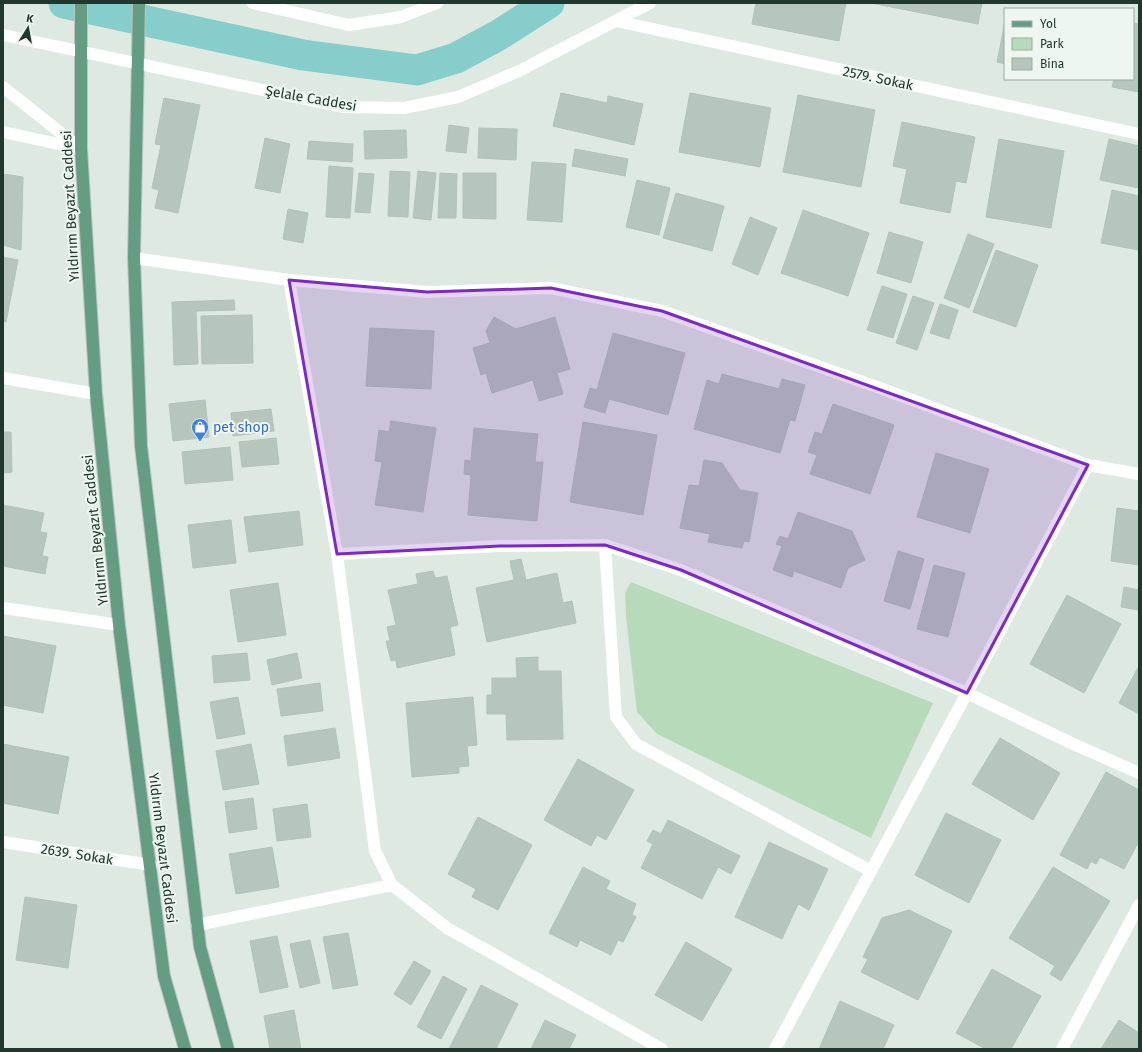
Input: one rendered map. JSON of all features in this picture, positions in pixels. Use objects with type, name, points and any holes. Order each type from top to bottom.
[{"type":"main road","name":"Yıldırım Beyazıt Caddesi","points":[[81,3],[81,149],[96,394],[119,625],[151,865],[164,976],[185,1049]]},
{"type":"main road","name":"Yıldırım Beyazıt Caddesi","points":[[139,3],[134,258],[141,446],[200,947],[228,1049]]},
{"type":"street","points":[[253,3],[349,25],[401,17],[438,3]]},
{"type":"street","name":"Şelale Caddesi","points":[[3,35],[343,107],[404,108],[458,97],[519,70],[650,3]]},
{"type":"street","name":"2579. Sokak","points":[[616,21],[1139,134]]},
{"type":"street","points":[[3,87],[81,149]]},
{"type":"street","points":[[3,132],[81,149]]},
{"type":"street","points":[[134,258],[289,280],[426,292],[551,288],[662,311],[878,387],[1088,465],[1139,474]]},
{"type":"street","points":[[289,280],[336,554],[376,851],[392,885],[447,928],[662,1049]]},
{"type":"street","points":[[3,378],[96,394]]},
{"type":"street","points":[[775,1049],[1088,465]]},
{"type":"street","points":[[336,554],[500,546],[605,545],[681,570],[967,693],[1071,744],[1139,774]]},
{"type":"street","points":[[605,545],[616,717],[636,744],[871,871]]},
{"type":"street","points":[[3,608],[119,625]]},
{"type":"street","name":"2639. Sokak","points":[[3,842],[151,865]]},
{"type":"street","points":[[197,925],[392,885]]},
{"type":"street","points":[[1062,1049],[1139,905]]},
{"type":"highlighted area","points":[[289,280],[427,292],[551,288],[662,311],[1088,465],[967,693],[681,570],[605,545],[500,546],[337,554]]},
{"type":"green space","points":[[631,582],[933,703],[871,838],[657,734],[637,712],[626,617],[625,593]]},
{"type":"building","points":[[756,3],[846,3],[839,41],[752,24]]},
{"type":"building","points":[[871,3],[982,3],[978,24]]},
{"type":"building","points":[[1134,23],[1139,24],[1139,92],[1112,87],[1114,80],[1134,80]]},
{"type":"building","points":[[1004,27],[1004,64],[997,62]]},
{"type":"building","points":[[561,93],[607,103],[608,96],[643,104],[634,145],[553,126]]},
{"type":"building","points":[[690,93],[771,108],[760,167],[679,152]]},
{"type":"building","points":[[798,95],[875,110],[861,187],[783,172]]},
{"type":"building","points":[[164,98],[200,105],[178,213],[155,208],[159,190],[152,188],[161,145],[155,144]]},
{"type":"building","points":[[902,122],[975,137],[966,183],[956,181],[950,213],[900,203],[907,169],[893,166]]},
{"type":"building","points":[[449,125],[469,128],[466,153],[446,151]]},
{"type":"building","points":[[479,128],[517,129],[516,160],[478,158]]},
{"type":"building","points":[[406,130],[407,158],[365,159],[364,131]]},
{"type":"building","points":[[265,138],[290,144],[280,193],[255,188]]},
{"type":"building","points":[[999,139],[1064,151],[1051,228],[986,217]]},
{"type":"building","points":[[1109,139],[1139,146],[1139,188],[1100,180]]},
{"type":"building","points":[[309,141],[353,144],[352,162],[307,159]]},
{"type":"building","points":[[575,149],[628,159],[625,176],[572,166]]},
{"type":"building","points":[[532,162],[566,164],[562,222],[527,220]]},
{"type":"building","points":[[329,166],[353,168],[350,218],[326,217]]},
{"type":"building","points":[[390,171],[410,172],[408,217],[388,216]]},
{"type":"building","points":[[418,171],[436,173],[431,220],[413,218]]},
{"type":"building","points":[[359,173],[374,174],[370,213],[355,212]]},
{"type":"building","points":[[440,173],[457,174],[456,218],[438,218]]},
{"type":"building","points":[[463,173],[496,173],[496,219],[463,218]]},
{"type":"building","points":[[3,174],[23,177],[21,250],[3,245]]},
{"type":"building","points":[[637,180],[670,188],[659,235],[626,227]]},
{"type":"building","points":[[1112,190],[1139,196],[1139,250],[1101,243]]},
{"type":"building","points":[[676,193],[724,206],[712,251],[663,238]]},
{"type":"building","points":[[288,209],[308,213],[303,243],[283,239]]},
{"type":"building","points":[[803,210],[869,233],[848,296],[781,273]]},
{"type":"building","points":[[750,217],[777,228],[758,275],[732,264]]},
{"type":"building","points":[[889,232],[923,242],[911,283],[877,273]]},
{"type":"building","points":[[968,234],[994,244],[969,308],[944,298]]},
{"type":"building","points":[[996,250],[1038,265],[1016,327],[973,312]]},
{"type":"building","points":[[3,257],[18,260],[6,322],[3,321]]},
{"type":"building","points":[[882,286],[907,294],[893,338],[867,330]]},
{"type":"building","points":[[913,296],[934,303],[917,350],[896,343]]},
{"type":"building","points":[[234,300],[235,310],[196,311],[198,364],[174,365],[172,302]]},
{"type":"building","points":[[940,304],[958,310],[949,339],[930,333]]},
{"type":"building","points":[[252,315],[253,363],[202,364],[201,316]]},
{"type":"building","points":[[494,317],[516,329],[555,317],[570,369],[557,373],[563,394],[539,401],[533,380],[492,393],[486,373],[481,375],[473,348],[490,343],[486,331]]},
{"type":"building","points":[[370,328],[434,331],[431,389],[366,386]]},
{"type":"building","points":[[613,333],[685,353],[668,415],[609,399],[605,413],[584,407],[590,388],[597,390]]},
{"type":"building","points":[[722,374],[779,389],[782,379],[805,385],[795,421],[790,420],[780,453],[694,429],[707,380],[719,384]]},
{"type":"building","points":[[205,400],[209,437],[173,441],[169,404]]},
{"type":"building","points":[[833,404],[894,425],[870,494],[810,474],[817,455],[808,452],[815,432],[822,434]]},
{"type":"building","points":[[271,409],[274,431],[233,436],[231,413]]},
{"type":"building","points":[[391,421],[436,428],[423,512],[375,505],[382,462],[375,461],[379,430],[389,432]]},
{"type":"building","points":[[583,422],[657,435],[643,515],[570,502]]},
{"type":"building","points":[[474,428],[538,434],[535,462],[543,462],[537,521],[468,515],[471,475],[464,474],[465,460],[471,461]]},
{"type":"building","points":[[3,432],[11,432],[12,472],[3,473]]},
{"type":"building","points":[[276,438],[279,464],[242,467],[239,442]]},
{"type":"building","points":[[230,447],[233,480],[185,484],[182,452]]},
{"type":"building","points":[[936,453],[989,469],[970,533],[917,517]]},
{"type":"building","points":[[704,460],[722,463],[740,490],[758,493],[749,542],[744,541],[742,548],[708,542],[710,534],[680,528],[689,485],[699,486]]},
{"type":"building","points":[[3,505],[44,513],[40,532],[47,533],[42,556],[48,557],[45,574],[3,566]]},
{"type":"building","points":[[1117,508],[1139,511],[1139,565],[1111,561]]},
{"type":"building","points":[[299,511],[303,545],[249,552],[244,517]]},
{"type":"building","points":[[798,512],[852,531],[865,560],[848,568],[841,588],[794,571],[792,577],[773,570],[782,546],[776,544],[780,536],[788,539]]},
{"type":"building","points":[[231,520],[236,563],[193,568],[188,525]]},
{"type":"building","points":[[898,551],[924,559],[910,609],[884,601]]},
{"type":"building","points":[[521,559],[526,580],[557,573],[563,603],[572,601],[576,623],[487,642],[476,588],[514,580],[510,561]]},
{"type":"building","points":[[934,565],[965,573],[948,637],[917,629]]},
{"type":"building","points":[[433,571],[435,578],[447,576],[458,625],[450,627],[455,655],[397,668],[396,660],[391,661],[386,641],[390,641],[387,627],[396,625],[388,590],[418,584],[416,574]]},
{"type":"building","points":[[278,583],[286,635],[238,642],[230,590]]},
{"type":"building","points":[[1124,587],[1139,590],[1139,610],[1121,607]]},
{"type":"building","points":[[1067,595],[1121,624],[1084,693],[1030,664]]},
{"type":"building","points":[[3,636],[56,646],[43,713],[3,705]]},
{"type":"building","points":[[247,653],[250,680],[214,683],[212,656]]},
{"type":"building","points":[[297,653],[302,678],[272,685],[267,660]]},
{"type":"building","points":[[538,657],[538,671],[561,671],[563,739],[507,740],[506,714],[487,714],[487,695],[492,695],[492,678],[517,678],[516,658]]},
{"type":"building","points":[[1139,666],[1139,714],[1119,703]]},
{"type":"building","points":[[320,683],[323,711],[281,716],[277,689]]},
{"type":"building","points":[[238,697],[245,734],[217,739],[210,702]]},
{"type":"building","points":[[473,697],[477,745],[467,746],[469,766],[459,767],[459,773],[412,777],[406,703]]},
{"type":"building","points":[[335,728],[340,758],[288,766],[284,736]]},
{"type":"building","points":[[1000,738],[1060,773],[1033,820],[972,784]]},
{"type":"building","points":[[3,744],[69,757],[58,814],[3,803]]},
{"type":"building","points":[[251,744],[259,784],[223,790],[216,751]]},
{"type":"building","points":[[578,759],[634,790],[606,840],[597,835],[591,846],[544,820]]},
{"type":"building","points":[[1106,772],[1139,790],[1139,841],[1124,869],[1100,857],[1096,864],[1091,861],[1087,869],[1060,855]]},
{"type":"building","points":[[253,798],[257,829],[229,833],[225,802]]},
{"type":"building","points":[[307,804],[311,837],[277,841],[273,809]]},
{"type":"building","points":[[946,813],[1001,840],[969,903],[915,875]]},
{"type":"building","points":[[478,817],[532,845],[498,910],[472,897],[476,889],[448,874]]},
{"type":"building","points":[[668,820],[740,856],[731,874],[718,867],[702,899],[641,868],[653,844],[647,841],[653,830],[661,834]]},
{"type":"building","points":[[769,842],[828,869],[809,910],[798,904],[782,939],[735,917]]},
{"type":"building","points":[[272,847],[279,887],[236,894],[229,854]]},
{"type":"building","points":[[583,867],[610,881],[606,889],[636,904],[632,914],[636,917],[623,942],[618,940],[611,955],[580,940],[577,947],[549,933]]},
{"type":"building","points":[[1053,867],[1110,901],[1061,981],[1050,974],[1055,966],[1009,938]]},
{"type":"building","points":[[25,897],[77,905],[68,968],[16,960]]},
{"type":"building","points":[[909,910],[952,931],[918,1000],[861,972],[868,959],[863,957],[882,918]]},
{"type":"building","points":[[348,933],[358,985],[333,989],[323,937]]},
{"type":"building","points":[[277,936],[288,987],[260,993],[250,941]]},
{"type":"building","points":[[310,940],[320,983],[300,988],[290,944]]},
{"type":"building","points":[[686,942],[732,969],[702,1021],[655,995]]},
{"type":"building","points":[[414,961],[431,971],[411,1005],[394,994]]},
{"type":"building","points":[[992,969],[1041,996],[1011,1049],[986,1049],[956,1033]]},
{"type":"building","points":[[443,976],[467,989],[441,1039],[417,1027]]},
{"type":"building","points":[[481,985],[518,1004],[496,1049],[449,1049]]},
{"type":"building","points":[[840,1001],[894,1025],[883,1049],[819,1049]]},
{"type":"building","points":[[294,1010],[301,1049],[270,1049],[264,1016]]},
{"type":"building","points":[[545,1020],[576,1035],[569,1049],[531,1049]]},
{"type":"building","points":[[1119,1020],[1139,1033],[1139,1049],[1101,1049]]},
{"type":"waterway","points":[[64,3],[303,55],[417,70],[456,58],[497,36],[549,3]]},
{"type":"place","name":"pet shop","points":[[200,442]]}]
